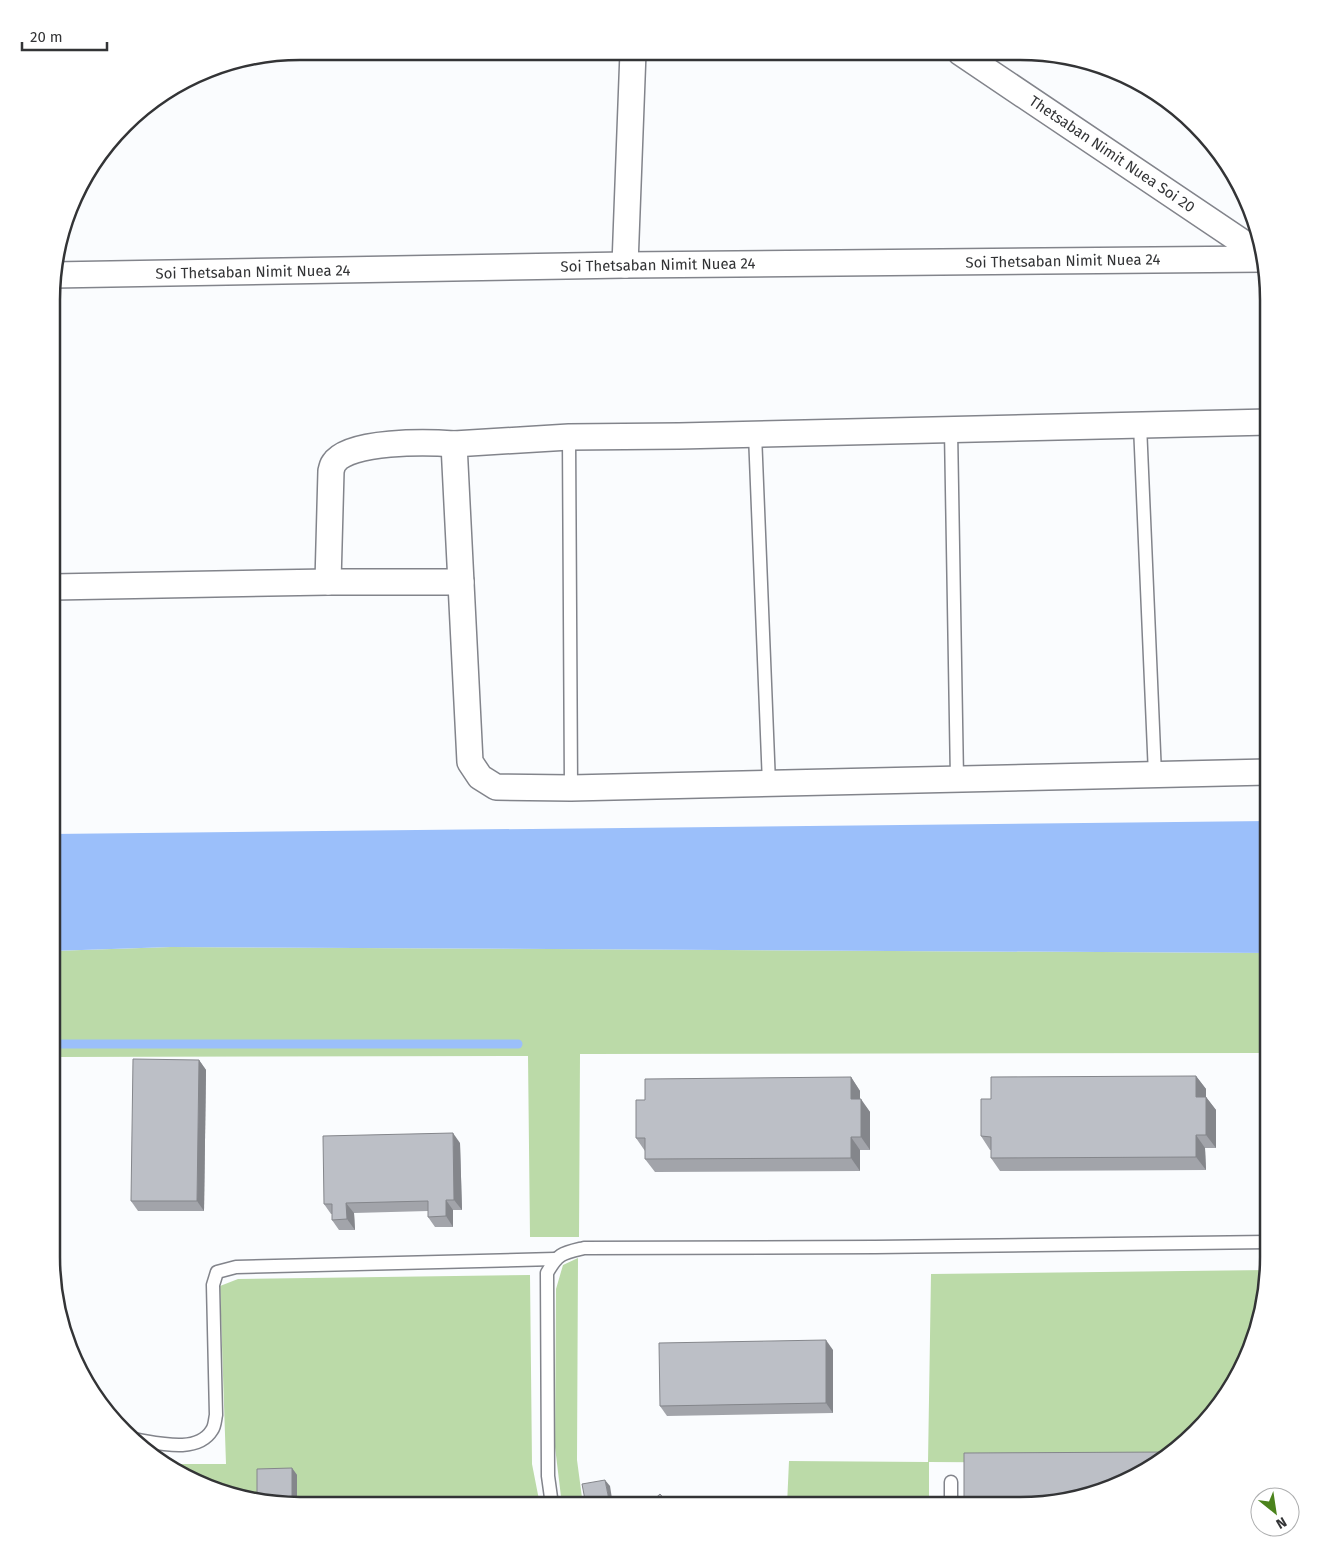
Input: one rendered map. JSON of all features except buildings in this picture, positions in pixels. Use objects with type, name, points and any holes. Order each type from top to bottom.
[{"type":"street","points":[[625,265],[633,60]]},
{"type":"street","name":"Thetsaban Nimit Nuea Soi 20","points":[[971,60],[1255,251]]},
{"type":"street","name":"Soi Thetsaban Nimit Nuea 24","points":[[62,275],[1256,257]]},
{"type":"street","points":[[328,582],[331,471],[334,462],[353,451],[387,444],[429,442],[454,444],[568,436],[756,434],[1260,422]]},
{"type":"street","points":[[454,444],[470,762],[480,778],[496,787],[571,788],[1260,772]]},
{"type":"street","points":[[60,587],[328,582],[461,582]]},
{"type":"lane","points":[[1140,425],[1155,774]]},
{"type":"lane","points":[[951,430],[957,779]]},
{"type":"lane","points":[[756,434],[770,784]]},
{"type":"lane","points":[[568,436],[571,788]]},
{"type":"lane","points":[[154,1447],[184,1446],[202,1440],[213,1430],[216,1415],[213,1285],[217,1272],[236,1267],[555,1259],[567,1252],[584,1248],[1260,1242]]},
{"type":"lane","points":[[551,1497],[548,1476],[547,1274],[555,1259]]},
{"type":"lane","points":[[951,1497],[952,1482]]},
{"type":"green space","points":[[171,947],[1260,953],[1260,1053],[580,1054],[579,1237],[530,1237],[528,1056],[60,1057],[60,951]]},
{"type":"green space","points":[[578,1258],[577,1460],[582,1497],[561,1497],[555,1447],[556,1289],[563,1265]]},
{"type":"green space","points":[[1259,1270],[1252,1319],[1242,1349],[1228,1377],[1190,1427],[1143,1463],[929,1462],[929,1497],[787,1497],[789,1461],[928,1462],[931,1274]]},
{"type":"green space","points":[[530,1275],[532,1464],[538,1497],[300,1497],[269,1495],[238,1489],[208,1479],[178,1464],[226,1464],[220,1286],[238,1279]]},
{"type":"water","points":[[1260,821],[1260,953],[171,947],[60,951],[60,834]]},
{"type":"waterway","points":[[60,1044],[518,1044]]}]
